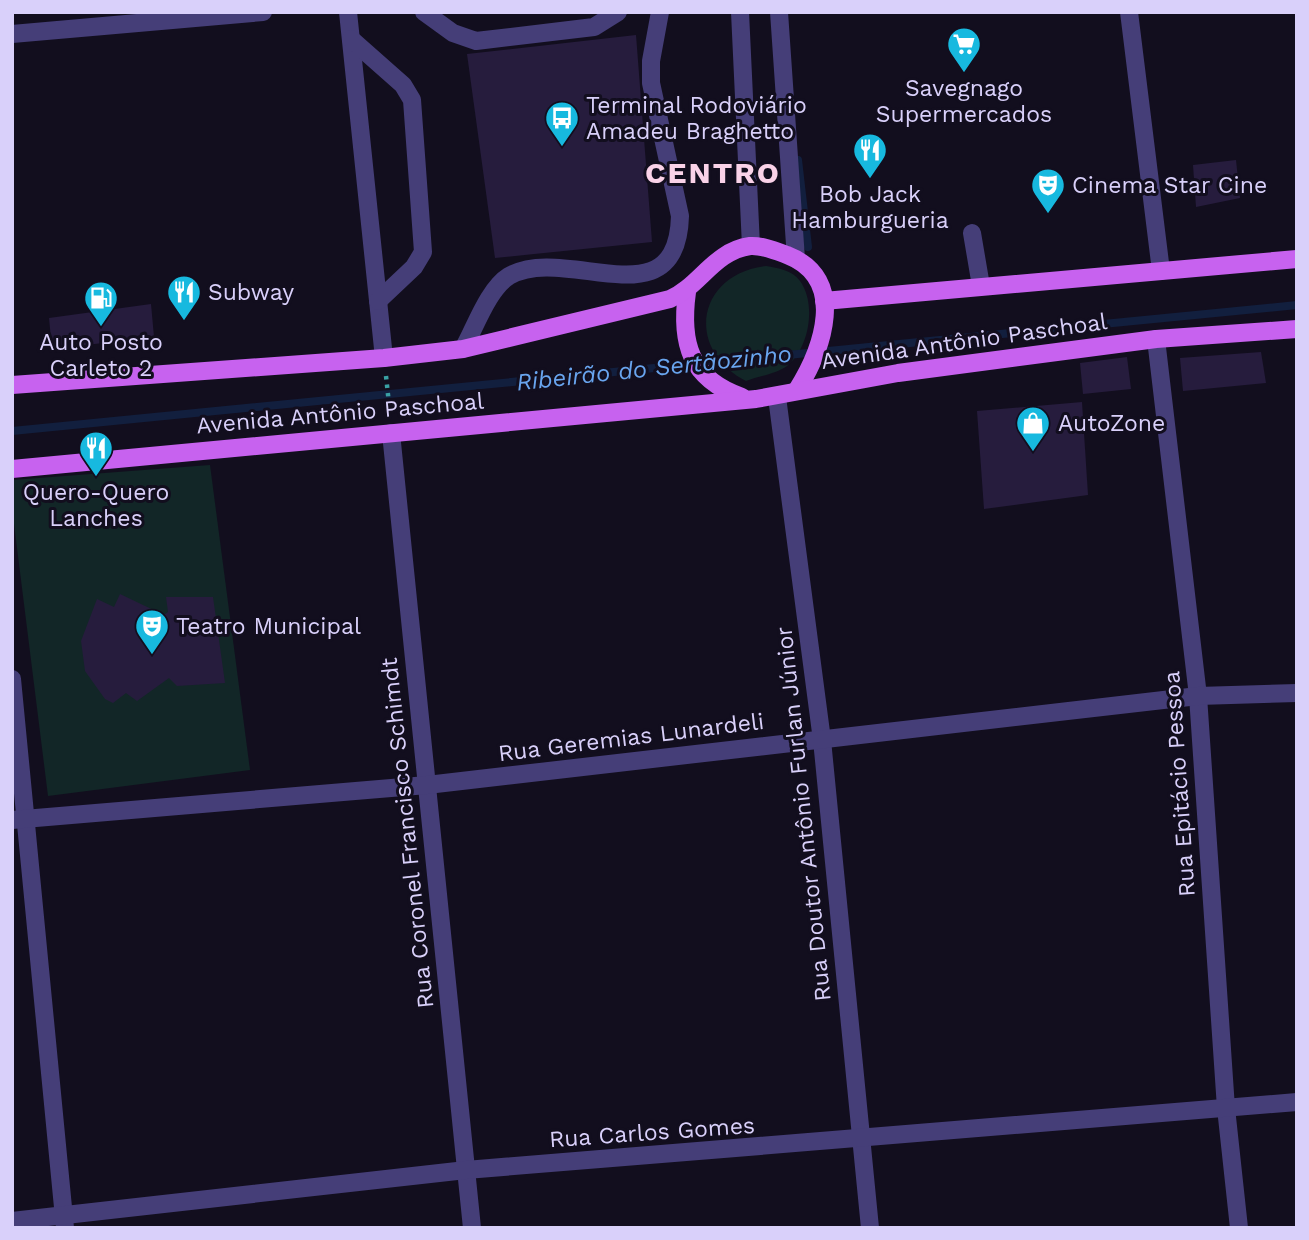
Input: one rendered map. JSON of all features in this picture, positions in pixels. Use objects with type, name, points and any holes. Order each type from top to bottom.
[{"type":"main road","points":[[12,385],[384,358],[463,349],[670,299],[687,292],[705,270],[726,254],[751,246],[796,259],[811,273],[825,306],[821,344],[797,390]]},
{"type":"main road","name":"Avenida Antônio Paschoal","points":[[825,306],[981,286],[1297,259]]},
{"type":"main road","points":[[687,292],[683,321],[693,357],[706,379],[723,391],[748,399]]},
{"type":"main road","name":"Avenida Antônio Paschoal","points":[[12,469],[777,397],[797,390],[1156,338],[1297,329]]},
{"type":"street","points":[[12,34],[263,12]]},
{"type":"street","points":[[348,12],[384,358]]},
{"type":"street","points":[[424,12],[453,33],[476,41],[594,27],[618,12]]},
{"type":"street","points":[[463,349],[493,295],[507,277],[528,269],[554,268],[632,276],[653,271],[671,256],[679,238],[680,216],[651,83],[651,61],[660,12]]},
{"type":"street","points":[[740,12],[751,246]]},
{"type":"street","points":[[779,12],[796,259]]},
{"type":"street","points":[[1129,12],[1161,271]]},
{"type":"street","points":[[351,39],[403,85],[412,100],[423,252],[414,267],[378,301]]},
{"type":"street","points":[[972,233],[981,286]]},
{"type":"street","name":"Rua Epitácio Pessoa","points":[[1156,338],[1198,696],[1226,1108],[1239,1228]]},
{"type":"street","name":"Rua Doutor Antônio Furlan Júnior","points":[[777,397],[822,740],[870,1228]]},
{"type":"street","name":"Rua Coronel Francisco Schimdt","points":[[391,433],[472,1228]]},
{"type":"street","points":[[12,679],[19,819],[64,1222]]},
{"type":"street","name":"Rua Geremias Lunardeli","points":[[19,819],[427,785],[1198,696],[1297,693]]},
{"type":"street","name":"Rua Carlos Gomes","points":[[12,1221],[64,1222],[467,1170],[861,1140],[1297,1102]]},
{"type":"path","points":[[387,379],[390,411]]},
{"type":"green space","points":[[766,266],[789,272],[800,281],[808,302],[808,326],[801,349],[787,366],[746,381],[726,367],[713,351],[707,333],[707,314],[713,297],[725,283],[743,272]]},
{"type":"green space","points":[[210,465],[250,770],[48,796],[12,508],[12,480]]},
{"type":"building","name":"Terminal Rodoviário Amadeu Braghetto","points":[[636,35],[652,242],[495,258],[467,54]]},
{"type":"building","points":[[1236,160],[1240,198],[1196,207],[1193,165]]},
{"type":"building","name":"Auto Posto Carleto 2","points":[[151,304],[154,337],[52,349],[49,318]]},
{"type":"building","points":[[1261,352],[1266,383],[1183,391],[1180,358]]},
{"type":"building","points":[[1127,357],[1131,389],[1083,394],[1080,363]]},
{"type":"building","name":"AutoZone","points":[[1082,402],[1088,495],[984,509],[977,411]]},
{"type":"building","name":"Teatro Municipal","points":[[120,594],[164,615],[168,612],[166,597],[213,597],[225,683],[177,686],[169,678],[137,701],[126,693],[113,703],[105,699],[85,671],[81,641],[97,599],[114,607]]},
{"type":"waterway","points":[[798,160],[808,247]]},
{"type":"waterway","name":"Ribeirão do Sertãozinho","points":[[12,431],[1297,305]]},
{"type":"place","name":"Savegnago Supermercados","points":[[964,74]]},
{"type":"place","name":"Terminal Rodoviário Amadeu Braghetto","points":[[562,148]]},
{"type":"place","name":"Bob Jack Hamburgueria","points":[[870,180]]},
{"type":"place","name":"Cinema Star Cine","points":[[1048,215]]},
{"type":"place","name":"Subway","points":[[184,322]]},
{"type":"place","name":"Auto Posto Carleto 2","points":[[101,328]]},
{"type":"place","name":"AutoZone","points":[[1033,453]]},
{"type":"place","name":"Quero-Quero Lanches","points":[[96,478]]},
{"type":"place","name":"Teatro Municipal","points":[[152,656]]},
{"type":"district","name":"CENTRO","points":[[713,173]]}]
